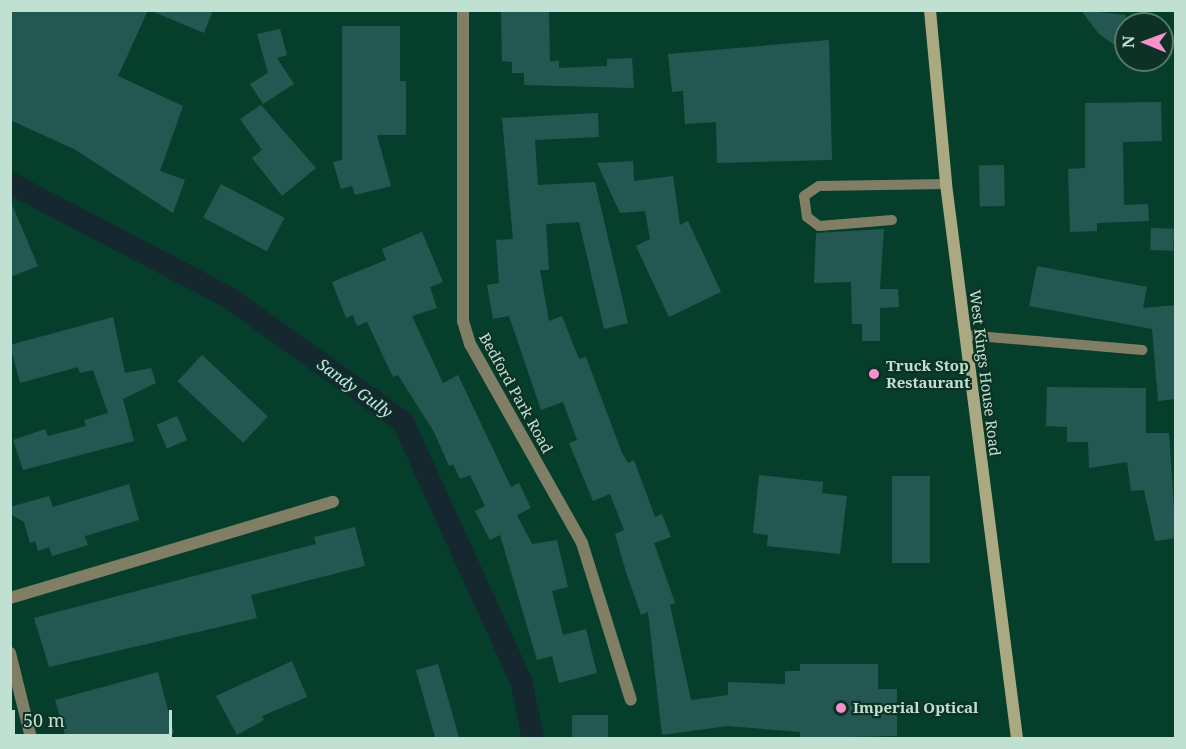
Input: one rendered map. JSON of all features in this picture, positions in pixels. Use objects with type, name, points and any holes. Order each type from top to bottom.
[{"type":"main road","name":"West Kings House Road","points":[[930,10],[946,184],[1017,738]]},
{"type":"street","name":"Bedford Park Road","points":[[463,10],[463,321],[470,344],[582,543],[631,700]]},
{"type":"street","points":[[10,598],[333,502]]},
{"type":"street","points":[[10,653],[31,738]]},
{"type":"lane","points":[[892,220],[819,226],[807,217],[804,196],[819,186],[946,184]]},
{"type":"lane","points":[[965,335],[1142,350]]},
{"type":"building","points":[[10,10],[148,10],[118,76],[183,106],[160,171],[185,180],[173,213],[74,149],[10,120]]},
{"type":"building","points":[[149,10],[213,10],[204,33]]},
{"type":"building","points":[[501,10],[549,10],[550,61],[559,61],[559,68],[607,66],[607,59],[632,58],[634,88],[524,85],[524,73],[512,73],[512,62],[502,61]]},
{"type":"building","points":[[1081,10],[1114,14],[1114,45],[1099,34]]},
{"type":"building","points":[[342,26],[400,26],[400,81],[406,81],[406,135],[377,135],[391,186],[355,195],[352,186],[341,189],[333,162],[342,160]]},
{"type":"building","points":[[280,29],[287,55],[277,58],[294,84],[263,104],[250,84],[268,73],[257,34]]},
{"type":"building","points":[[829,40],[832,160],[717,163],[716,122],[685,124],[683,91],[672,92],[668,54]]},
{"type":"building","points":[[1161,102],[1162,141],[1123,142],[1124,205],[1148,204],[1149,221],[1097,223],[1097,231],[1070,232],[1068,169],[1085,168],[1085,103]]},
{"type":"building","points":[[261,105],[316,168],[282,196],[252,158],[262,150],[240,119]]},
{"type":"building","points":[[598,113],[599,137],[535,140],[538,185],[595,182],[628,323],[604,329],[579,222],[546,224],[549,270],[540,270],[549,321],[562,316],[579,359],[586,357],[622,453],[628,463],[634,460],[655,517],[662,514],[671,537],[654,543],[675,603],[670,605],[691,700],[728,695],[728,682],[785,684],[785,671],[800,671],[800,664],[878,664],[878,689],[897,689],[897,736],[800,738],[800,732],[727,726],[662,735],[648,612],[641,615],[626,572],[615,534],[624,530],[610,494],[593,501],[569,443],[577,440],[563,402],[541,410],[509,316],[493,319],[487,285],[499,283],[496,240],[513,239],[502,118]]},
{"type":"building","points":[[633,161],[634,181],[673,176],[680,225],[688,221],[721,292],[669,317],[636,246],[650,239],[645,211],[620,213],[597,163]]},
{"type":"building","points":[[979,165],[1004,165],[1005,206],[980,206]]},
{"type":"building","points":[[221,184],[285,218],[267,251],[203,218]]},
{"type":"building","points":[[10,200],[38,266],[10,277]]},
{"type":"building","points":[[1151,228],[1174,229],[1173,251],[1150,250]]},
{"type":"building","points":[[884,229],[880,289],[898,289],[899,307],[880,308],[880,341],[862,341],[862,324],[852,324],[851,282],[814,283],[816,233]]},
{"type":"building","points":[[422,232],[443,282],[430,287],[437,308],[412,316],[443,383],[458,375],[511,487],[519,483],[531,508],[517,515],[532,544],[557,540],[568,587],[552,591],[563,635],[586,629],[597,673],[559,683],[552,656],[537,660],[500,535],[490,540],[475,511],[485,506],[470,475],[460,479],[453,464],[449,466],[434,432],[398,375],[393,377],[367,322],[357,326],[353,315],[346,318],[332,282],[386,260],[382,249]]},
{"type":"building","points":[[1037,266],[1147,287],[1143,308],[1176,305],[1176,399],[1158,401],[1152,329],[1029,306]]},
{"type":"building","points":[[113,317],[125,373],[151,368],[156,383],[123,399],[134,441],[23,470],[13,440],[45,429],[48,436],[86,426],[84,420],[108,413],[93,370],[80,373],[78,367],[20,383],[10,345]]},
{"type":"building","points":[[202,355],[268,416],[243,443],[177,381]]},
{"type":"building","points":[[1047,387],[1146,388],[1146,433],[1169,433],[1176,538],[1155,541],[1144,490],[1131,491],[1127,462],[1089,468],[1088,442],[1067,442],[1067,427],[1046,426]]},
{"type":"building","points":[[177,416],[187,440],[167,449],[157,425]]},
{"type":"building","points":[[759,475],[823,482],[822,493],[847,496],[840,554],[767,546],[768,535],[753,533]]},
{"type":"building","points":[[892,476],[930,476],[930,563],[892,563]]},
{"type":"building","points":[[129,484],[139,520],[85,536],[88,545],[52,556],[49,547],[38,551],[35,541],[30,543],[24,522],[10,514],[10,507],[49,496],[53,507]]},
{"type":"building","points":[[355,527],[365,566],[251,595],[257,618],[49,667],[34,618],[316,544],[314,537]]},
{"type":"building","points":[[292,661],[307,697],[262,716],[264,720],[237,735],[216,696]]},
{"type":"building","points":[[438,664],[459,738],[435,738],[416,670]]},
{"type":"building","points":[[158,672],[174,733],[155,738],[66,738],[55,700]]},
{"type":"building","points":[[572,715],[608,715],[608,738],[572,738]]},
{"type":"waterway","name":"Sandy Gully","points":[[10,183],[228,297],[403,422],[521,681],[533,738]]},
{"type":"place","name":"Truck Stop Restaurant","points":[[874,374]]},
{"type":"place","name":"Imperial Optical","points":[[841,708]]}]
